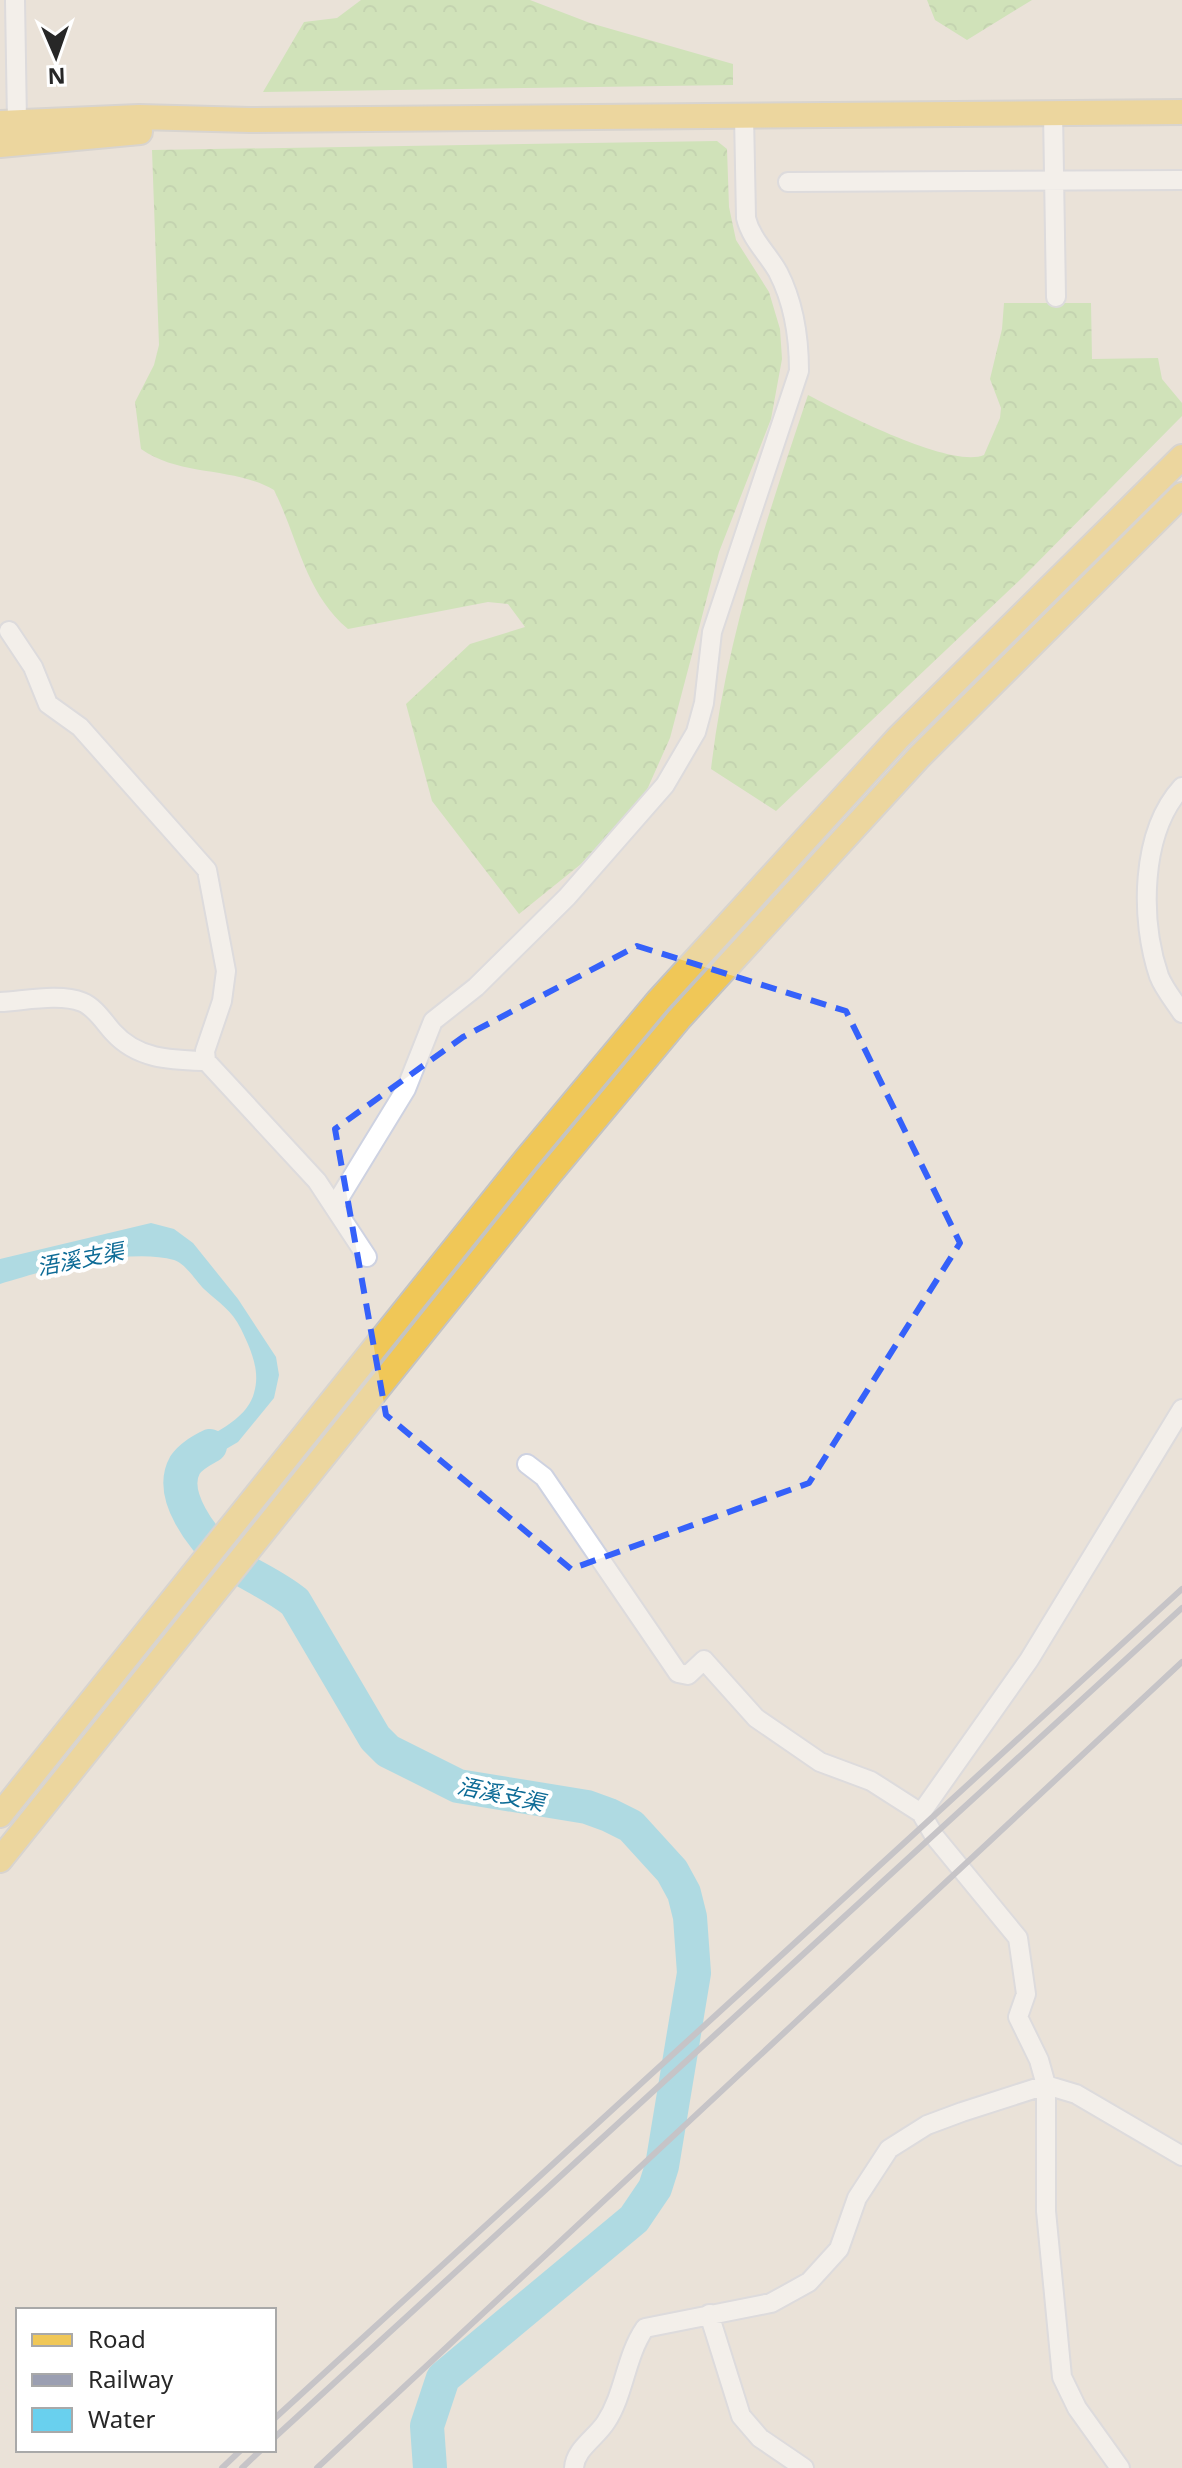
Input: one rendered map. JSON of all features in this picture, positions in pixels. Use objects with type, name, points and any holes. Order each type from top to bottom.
[{"type":"main road","points":[[8,123],[139,117],[250,120],[1182,112]]},
{"type":"main road","points":[[0,145],[250,120]]},
{"type":"main road","points":[[0,1815],[592,1079],[725,924],[930,706],[1182,457]]},
{"type":"main road","points":[[0,1860],[613,1096],[746,943],[971,703],[1182,495]]},
{"type":"street","points":[[8,123],[15,0]]},
{"type":"street","points":[[1053,112],[1056,297]]},
{"type":"street","points":[[335,1205],[406,1089],[433,1021],[476,987],[567,897],[665,785],[696,732],[704,703],[712,632],[799,371],[799,341],[789,300],[778,272],[748,228],[744,115]]},
{"type":"street","points":[[788,182],[1182,180]]},
{"type":"street","points":[[9,631],[33,667],[48,704],[80,727],[207,870],[226,971],[222,1001],[205,1051],[206,1061],[335,1205],[367,1257]]},
{"type":"street","points":[[1182,787],[1158,829],[1148,893],[1149,936],[1160,979],[1182,1013]]},
{"type":"street","points":[[0,1002],[73,999],[91,1007],[121,1041],[138,1051],[162,1059],[206,1061]]},
{"type":"street","points":[[921,1813],[1029,1660],[1182,1409]]},
{"type":"street","points":[[527,1464],[544,1477],[678,1673],[688,1675],[704,1660],[756,1718],[820,1762],[871,1781],[921,1813],[935,1837],[1018,1938],[1026,1994],[1018,2017],[1039,2060],[1046,2085],[1046,2211],[1059,2361],[1069,2393],[1120,2468]]},
{"type":"street","points":[[574,2468],[576,2455],[606,2422],[633,2346],[645,2328],[784,2298],[820,2272],[839,2249],[857,2198],[889,2149],[927,2125],[1046,2085],[1076,2094],[1182,2156]]},
{"type":"street","points":[[709,2314],[741,2416],[760,2438],[804,2468]]},
{"type":"highlighted area","points":[[637,946],[846,1011],[960,1243],[809,1483],[571,1569],[386,1415],[335,1129],[463,1037]]},
{"type":"green space","points":[[361,0],[530,0],[590,23],[733,64],[733,85],[263,92],[304,22],[337,18]]},
{"type":"green space","points":[[927,0],[1032,0],[967,40],[935,20]]},
{"type":"green space","points":[[717,141],[727,149],[729,207],[736,240],[769,292],[780,329],[782,359],[771,419],[719,552],[670,738],[646,792],[581,864],[519,914],[432,801],[406,704],[470,644],[525,627],[508,604],[488,602],[348,629],[333,615],[312,582],[274,490],[241,477],[173,464],[141,449],[135,402],[154,365],[159,345],[152,150]]},
{"type":"green space","points":[[1004,303],[1091,303],[1092,359],[1158,358],[1162,379],[1182,403],[1182,416],[1023,577],[776,811],[711,769],[737,626],[763,533],[808,395],[870,426],[923,447],[969,457],[984,455],[1000,418],[1001,408],[990,379],[1002,329]]},
{"type":"water","points":[[151,1223],[174,1229],[193,1243],[238,1299],[276,1357],[279,1375],[274,1398],[238,1442],[202,1463],[191,1476],[172,1478],[188,1452],[238,1417],[254,1393],[254,1360],[241,1329],[229,1312],[182,1265],[174,1260],[155,1257],[134,1256],[87,1262],[0,1284],[0,1259]]},
{"type":"waterway","name":"浯溪支渠","points":[[210,1446],[187,1462],[181,1477],[181,1490],[190,1516],[225,1558],[295,1602],[375,1738],[388,1751],[458,1786],[587,1807],[631,1826],[672,1871],[684,1893],[690,1917],[694,1973],[662,2166],[655,2188],[634,2219],[443,2378],[427,2426],[430,2468]]},
{"type":"railway","points":[[276,2417],[1182,1589]]},
{"type":"railway","points":[[276,2436],[1182,1608]]},
{"type":"railway","points":[[317,2468],[1182,1662]]},
{"type":"railway","points":[[222,2468],[239,2452]]},
{"type":"railway","points":[[242,2468],[259,2452]]}]
